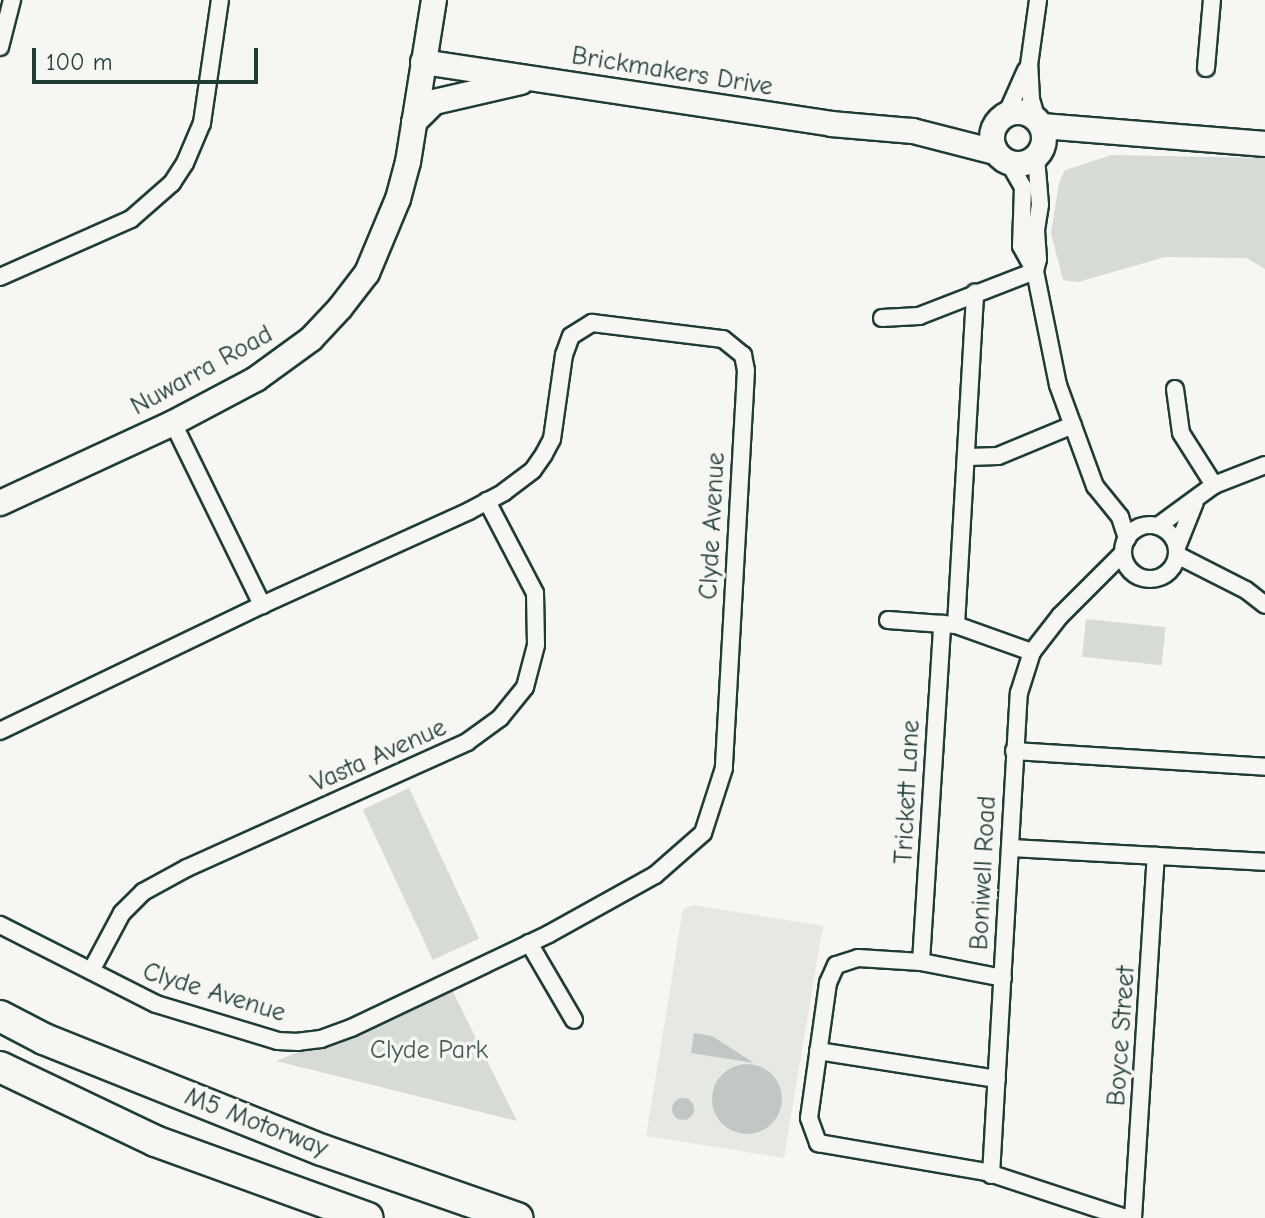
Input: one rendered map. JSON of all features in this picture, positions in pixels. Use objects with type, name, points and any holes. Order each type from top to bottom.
[{"type":"highway","name":"M5 Motorway","points":[[0,1016],[44,1039],[322,1150],[517,1218]]},
{"type":"highway","name":"M5 Motorway","points":[[0,1067],[155,1141],[368,1218]]},
{"type":"street","points":[[0,47],[12,0]]},
{"type":"street","points":[[0,277],[131,219],[172,183],[192,150],[202,123],[220,0]]},
{"type":"street","name":"Nuwarra Road","points":[[0,503],[173,423],[280,363],[311,339],[340,308],[367,273],[386,235],[408,162],[434,0]]},
{"type":"street","points":[[1038,0],[1029,65],[1031,99],[1044,143],[1039,154],[1040,205],[1035,271],[1047,343],[1095,486],[1120,517],[1128,567],[1139,576],[1153,579],[1167,573],[1216,575]]},
{"type":"street","points":[[1206,68],[1212,0]]},
{"type":"street","name":"Brickmakers Drive","points":[[423,62],[831,124],[913,131],[1002,157]]},
{"type":"street","points":[[1029,65],[992,135],[1002,157],[1023,187],[1022,252],[1035,271]]},
{"type":"street","points":[[414,122],[434,102],[535,79]]},
{"type":"street","points":[[1003,117],[1022,112],[1039,123],[1096,133],[1175,135],[1222,143],[1265,144]]},
{"type":"street","name":"Brickmakers Drive","points":[[913,131],[1003,117]]},
{"type":"street","points":[[1175,135],[1221,128],[1265,130]]},
{"type":"street","points":[[1002,157],[1024,164],[1039,154],[1096,133]]},
{"type":"street","points":[[882,318],[919,316],[1035,271]]},
{"type":"street","name":"Trickett Lane","points":[[921,962],[949,624],[968,457],[975,293]]},
{"type":"street","name":"Clyde Avenue","points":[[0,731],[487,501],[533,470],[552,439],[564,355],[571,336],[592,323],[723,339],[743,355],[746,370],[724,768],[703,833],[655,875],[529,943],[351,1028],[321,1039],[298,1042],[278,1041],[156,1004],[0,925]]},
{"type":"street","points":[[1175,389],[1175,413],[1181,433],[1214,485]]},
{"type":"street","points":[[173,423],[262,605]]},
{"type":"street","points":[[968,457],[998,456],[1073,425]]},
{"type":"street","points":[[1125,546],[1214,485],[1265,465]]},
{"type":"street","points":[[1167,573],[1187,516],[1198,498]]},
{"type":"street","name":"Vasta Avenue","points":[[91,971],[122,913],[143,892],[187,868],[467,742],[500,718],[525,687],[536,645],[535,593],[487,501]]},
{"type":"street","points":[[1120,517],[1171,534],[1177,551],[1246,590],[1265,605]]},
{"type":"street","name":"Boniwell Road","points":[[991,1175],[1019,693],[1032,652],[1082,593],[1114,566],[1125,546]]},
{"type":"street","points":[[1082,593],[1139,576]]},
{"type":"street","points":[[888,620],[949,624],[1032,652]]},
{"type":"street","points":[[1014,751],[1265,767]]},
{"type":"street","points":[[1010,848],[1265,862]]},
{"type":"street","name":"Boyce Street","points":[[1133,1218],[1156,856]]},
{"type":"street","points":[[529,943],[574,1020]]},
{"type":"street","points":[[1003,978],[921,962],[858,958],[836,965],[828,983],[809,1118],[818,1143],[991,1175],[1126,1218]]},
{"type":"street","points":[[818,1051],[997,1079]]},
{"type":"shaded area","points":[[693,905],[823,926],[784,1158],[646,1136],[683,909]]},
{"type":"green space","points":[[1112,155],[1265,158],[1265,269],[1246,258],[1165,257],[1078,282],[1063,280],[1051,233],[1059,183],[1065,170]]},
{"type":"green space","points":[[1086,619],[1166,627],[1162,665],[1082,657]]},
{"type":"green space","points":[[409,788],[479,938],[433,960],[363,810]]},
{"type":"green space","name":"Clyde Park","points":[[452,990],[517,1121],[276,1061]]},
{"type":"building","points":[[694,1033],[712,1036],[754,1063],[691,1053]]},
{"type":"building","points":[[747,1064],[772,1074],[782,1099],[772,1124],[747,1134],[722,1124],[712,1099],[722,1074]]},
{"type":"building","points":[[683,1098],[691,1101],[694,1109],[691,1117],[683,1120],[675,1117],[672,1109],[675,1101]]}]
